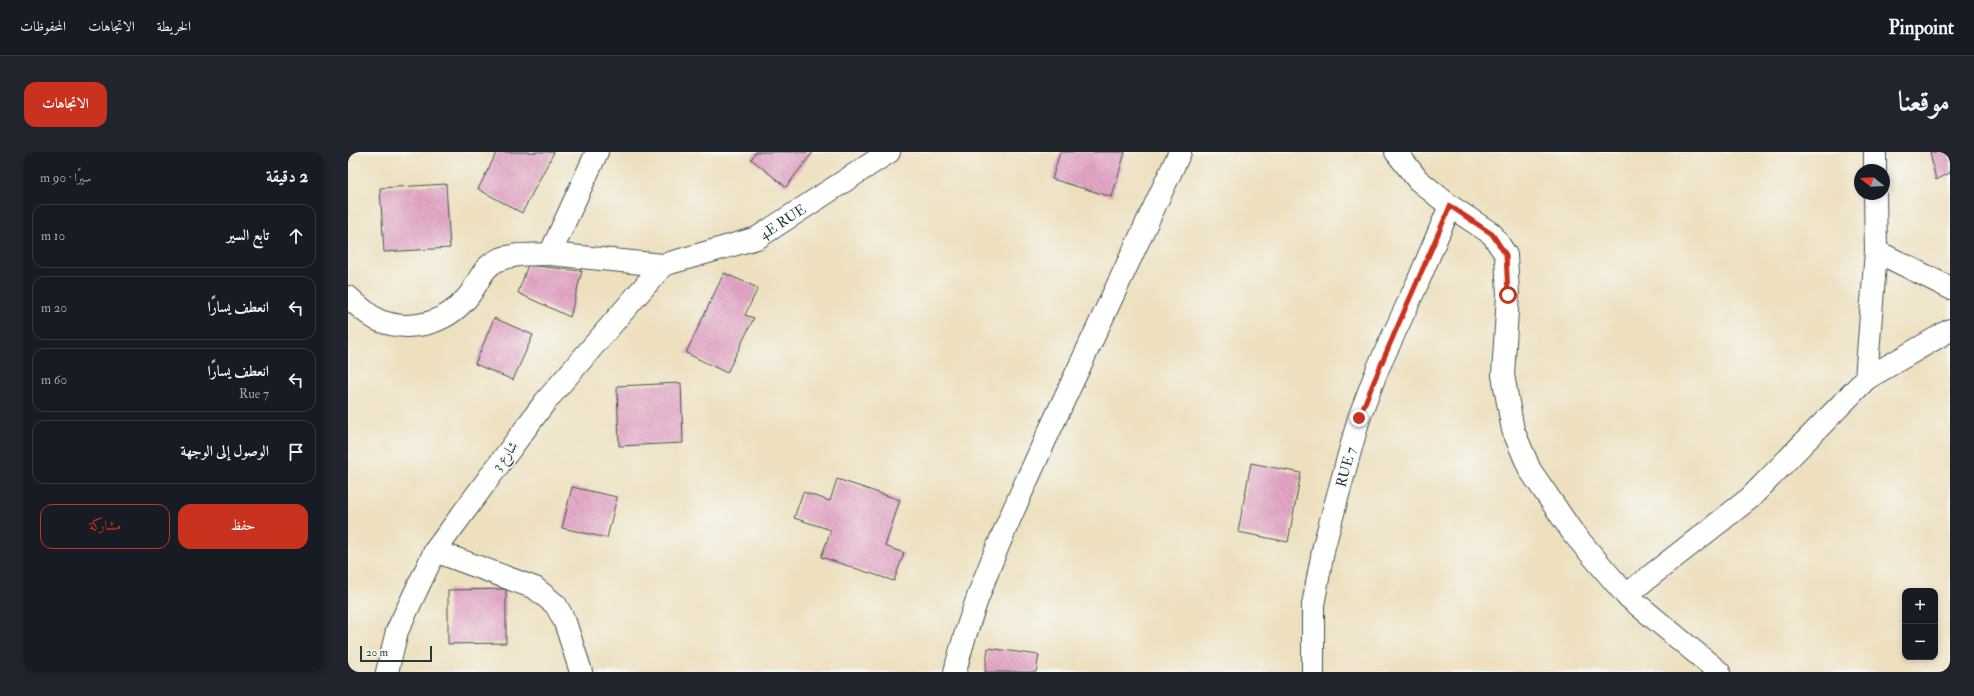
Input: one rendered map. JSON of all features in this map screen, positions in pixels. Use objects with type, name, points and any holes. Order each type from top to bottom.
[{"type":"street","points":[[550,254],[597,152]]},
{"type":"street","name":"4E RUE","points":[[663,266],[757,238],[889,152]]},
{"type":"street","points":[[955,672],[963,638],[1006,527],[1107,305],[1180,152]]},
{"type":"street","points":[[1396,152],[1418,180],[1450,206],[1492,234],[1506,255],[1508,295],[1503,374],[1513,430],[1530,470],[1573,533],[1626,595],[1719,672]]},
{"type":"street","points":[[1875,152],[1875,164]]},
{"type":"street","points":[[1866,379],[1876,251],[1875,200]]},
{"type":"street","name":"RUE 7","points":[[1313,672],[1313,605],[1324,546],[1359,418],[1378,368],[1417,284],[1450,206]]},
{"type":"street","points":[[1876,251],[1950,288]]},
{"type":"street","points":[[348,297],[379,320],[402,326],[419,326],[442,320],[466,299],[487,267],[499,260],[515,255],[550,254],[663,266]]},
{"type":"street","name":"شارع 3","points":[[387,672],[397,631],[435,551],[545,402],[663,266]]},
{"type":"street","points":[[1626,595],[1750,498],[1866,379],[1950,330]]},
{"type":"street","points":[[435,551],[535,588],[556,605],[565,622],[581,672]]},
{"type":"building","points":[[497,152],[554,152],[522,213],[478,189]]},
{"type":"building","points":[[756,152],[813,152],[786,187],[751,159]]},
{"type":"building","points":[[1060,152],[1125,152],[1112,197],[1052,179]]},
{"type":"building","points":[[1930,152],[1950,152],[1950,173],[1936,180]]},
{"type":"building","points":[[446,184],[450,248],[384,252],[380,188]]},
{"type":"building","points":[[528,265],[582,271],[570,317],[518,293]]},
{"type":"building","points":[[724,273],[758,288],[745,315],[754,318],[727,373],[686,353]]},
{"type":"building","points":[[494,318],[533,335],[513,380],[475,364]]},
{"type":"building","points":[[681,383],[683,443],[619,446],[617,386]]},
{"type":"building","points":[[1251,463],[1301,473],[1288,542],[1238,532]]},
{"type":"building","points":[[837,479],[900,500],[885,546],[904,553],[894,581],[821,557],[831,530],[794,518],[803,492],[830,501]]},
{"type":"building","points":[[572,487],[617,497],[607,538],[562,528]]},
{"type":"building","points":[[506,589],[506,643],[448,644],[448,590]]},
{"type":"building","points":[[988,648],[1039,655],[1036,672],[985,672]]},
{"type":"route","points":[[1359,418],[1378,368],[1417,284],[1450,206],[1492,234],[1506,255],[1508,295]]}]
